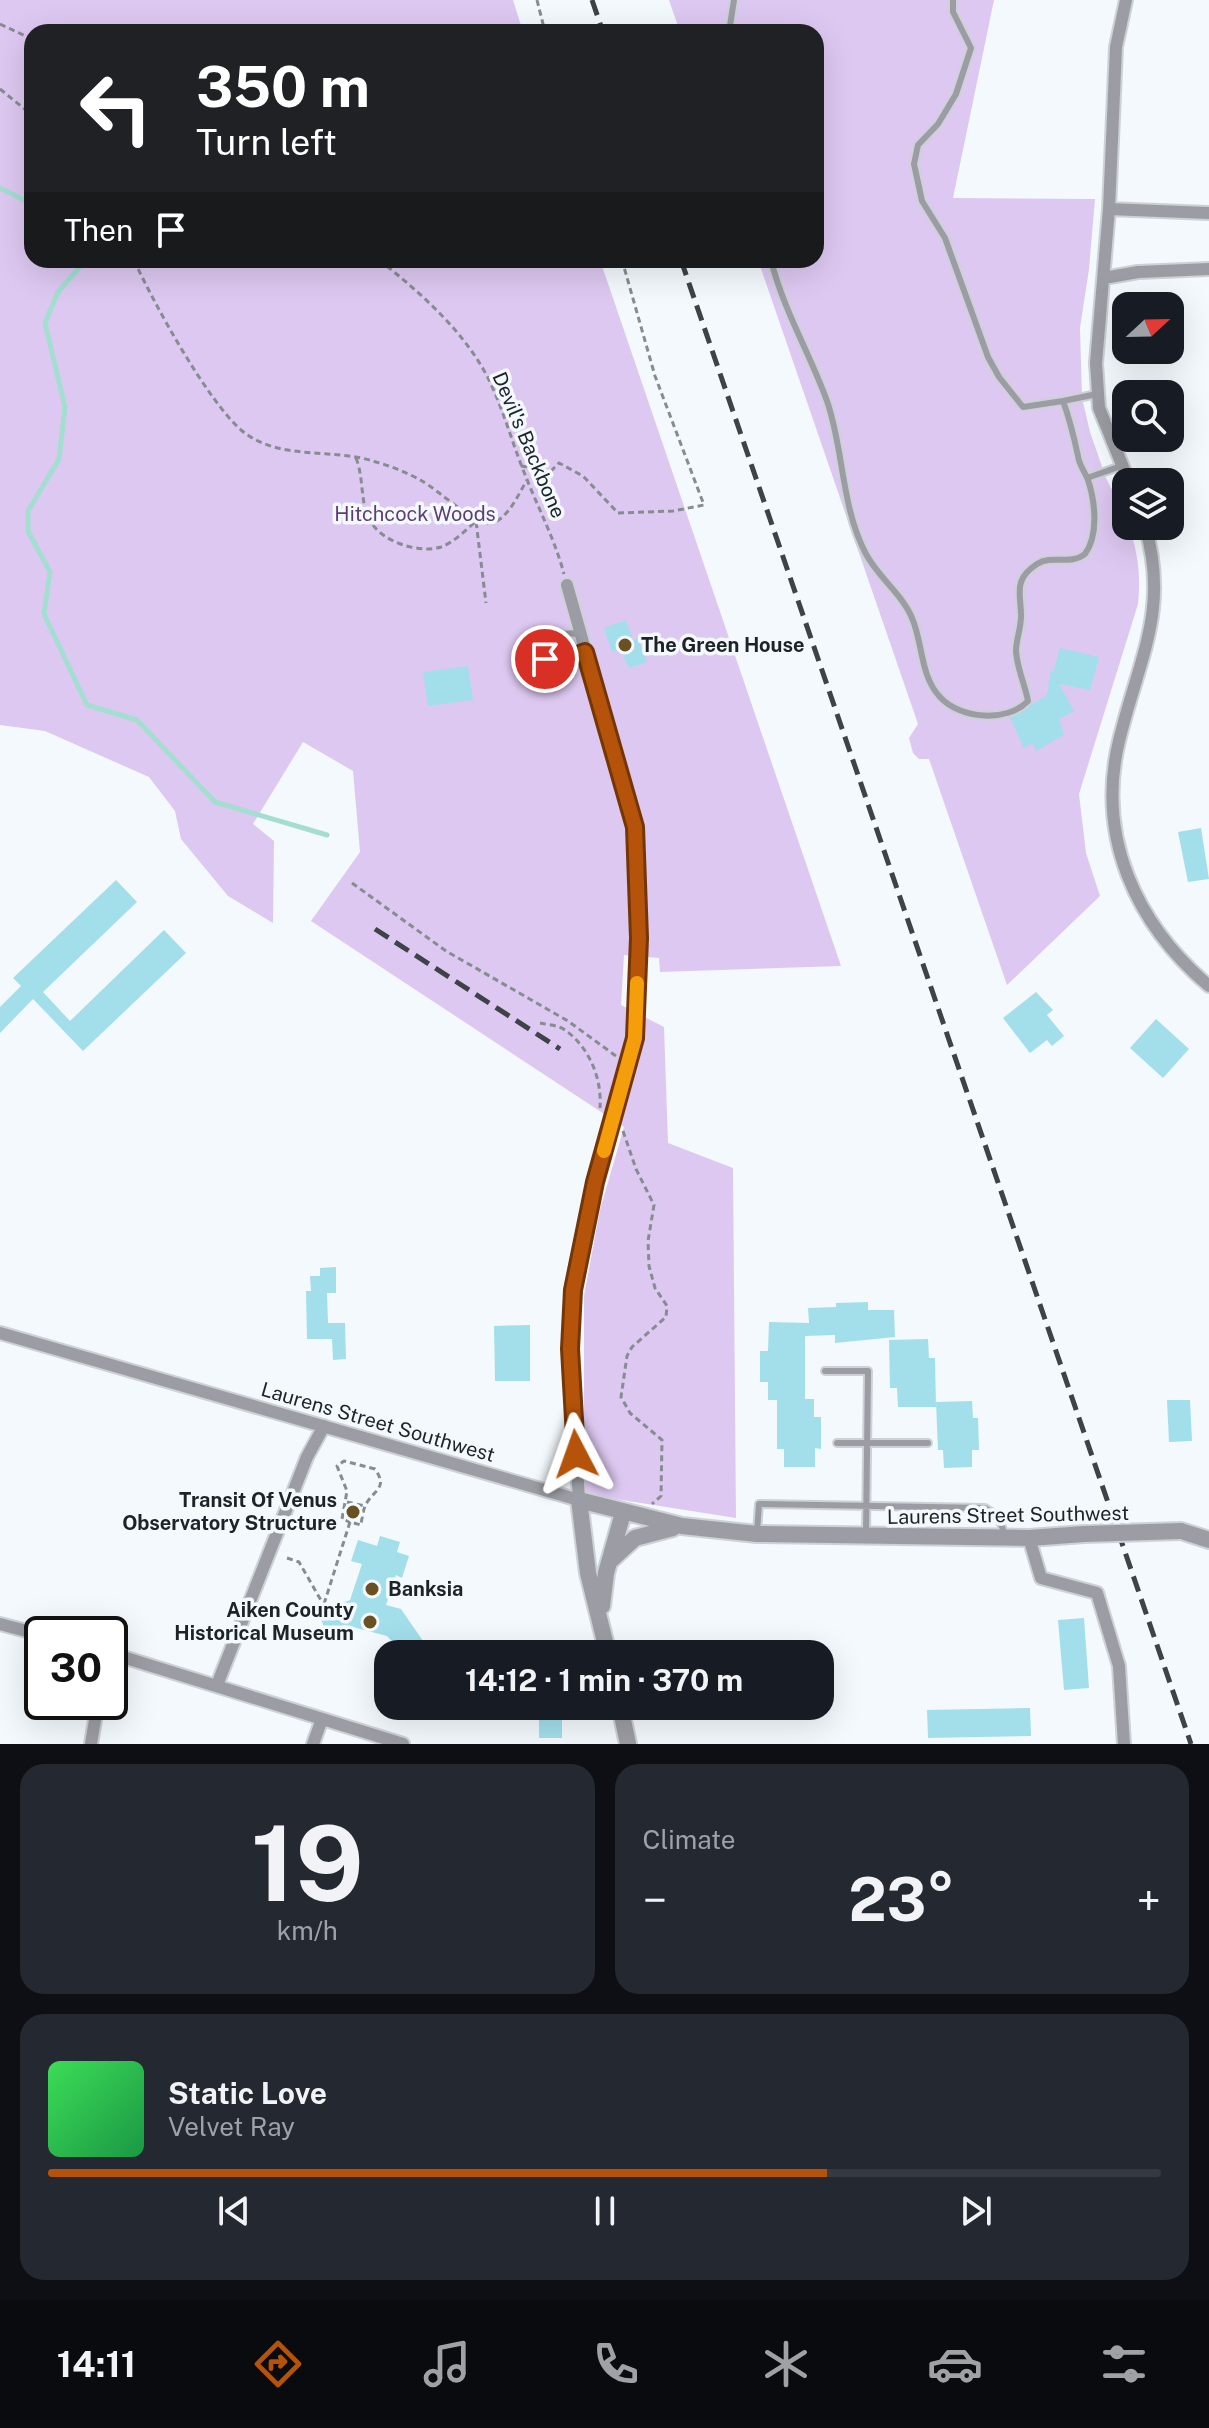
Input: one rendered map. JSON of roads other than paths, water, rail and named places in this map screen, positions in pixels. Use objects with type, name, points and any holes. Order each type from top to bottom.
[{"type":"street","points":[[1122,466],[1105,426],[1097,394],[1097,327],[1109,209],[1116,47],[1126,0]]},
{"type":"street","points":[[1109,209],[1209,213]]},
{"type":"street","points":[[1104,278],[1138,272],[1209,269],[1209,259]]},
{"type":"street","points":[[1148,540],[1156,574],[1155,614],[1115,765],[1115,835],[1124,871],[1142,909],[1170,949],[1209,986]]},
{"type":"street","points":[[567,585],[635,827],[639,938],[635,1038],[595,1182],[573,1290],[571,1395],[579,1500],[588,1573],[605,1640]]},
{"type":"street","name":"Laurens Street Southwest","points":[[0,1333],[623,1513],[682,1526],[757,1534],[866,1538],[1029,1538],[1209,1529]]},
{"type":"street","points":[[217,1685],[307,1457],[324,1426]]},
{"type":"street","points":[[601,1619],[609,1561],[623,1513]]},
{"type":"street","points":[[609,1561],[635,1538],[682,1526]]},
{"type":"street","name":"Laurens Street Southwest","points":[[1181,1531],[1209,1540]]},
{"type":"street","points":[[1029,1538],[1041,1578],[1097,1593],[1119,1666],[1124,1744]]},
{"type":"street","points":[[0,1624],[24,1630]]},
{"type":"street","points":[[128,1658],[403,1744]]},
{"type":"street","points":[[313,1744],[322,1719]]},
{"type":"street","points":[[91,1744],[95,1720]]},
{"type":"street","points":[[623,1720],[628,1744]]},
{"type":"lane","points":[[730,24],[734,0]]},
{"type":"lane","points":[[953,0],[953,12],[971,48],[956,94],[938,124],[918,145],[914,154],[922,201],[945,238],[972,319],[999,377],[1023,407],[1097,394]]},
{"type":"lane","points":[[774,268],[826,400],[849,504],[865,553],[912,617],[931,685],[950,706],[998,716],[1028,701],[1016,647],[1021,616],[1017,592],[1019,584],[1035,564],[1079,559],[1091,547],[1094,523],[1087,478],[1078,460],[1075,432],[1063,401]]},
{"type":"lane","points":[[1087,478],[1122,466]]},
{"type":"lane","points":[[579,634],[564,631],[550,639],[542,651],[545,659],[553,664],[585,652]]},
{"type":"lane","points":[[825,1371],[868,1371],[866,1538]]},
{"type":"lane","points":[[837,1443],[928,1443]]},
{"type":"lane","points":[[757,1534],[759,1504],[985,1508],[998,1516],[1006,1538]]},
{"type":"waterway","points":[[0,188],[24,200]]},
{"type":"waterway","points":[[79,268],[58,292],[45,323],[65,407],[59,459],[28,511],[28,531],[50,572],[44,614],[87,705],[137,720],[215,802],[327,835]]},
{"type":"railway","points":[[592,0],[600,24]]},
{"type":"railway","points":[[684,268],[1191,1744]]},
{"type":"railway","points":[[375,929],[560,1049]]},
{"type":"place","name":"The Green House","points":[[625,645]]},
{"type":"place","name":"Transit Of Venus Observatory Structure","points":[[353,1512]]},
{"type":"place","name":"Banksia","points":[[372,1589]]},
{"type":"place","name":"Aiken County Historical Museum","points":[[370,1622]]},
{"type":"park label","name":"Hitchcock Woods","points":[[415,514]]}]
